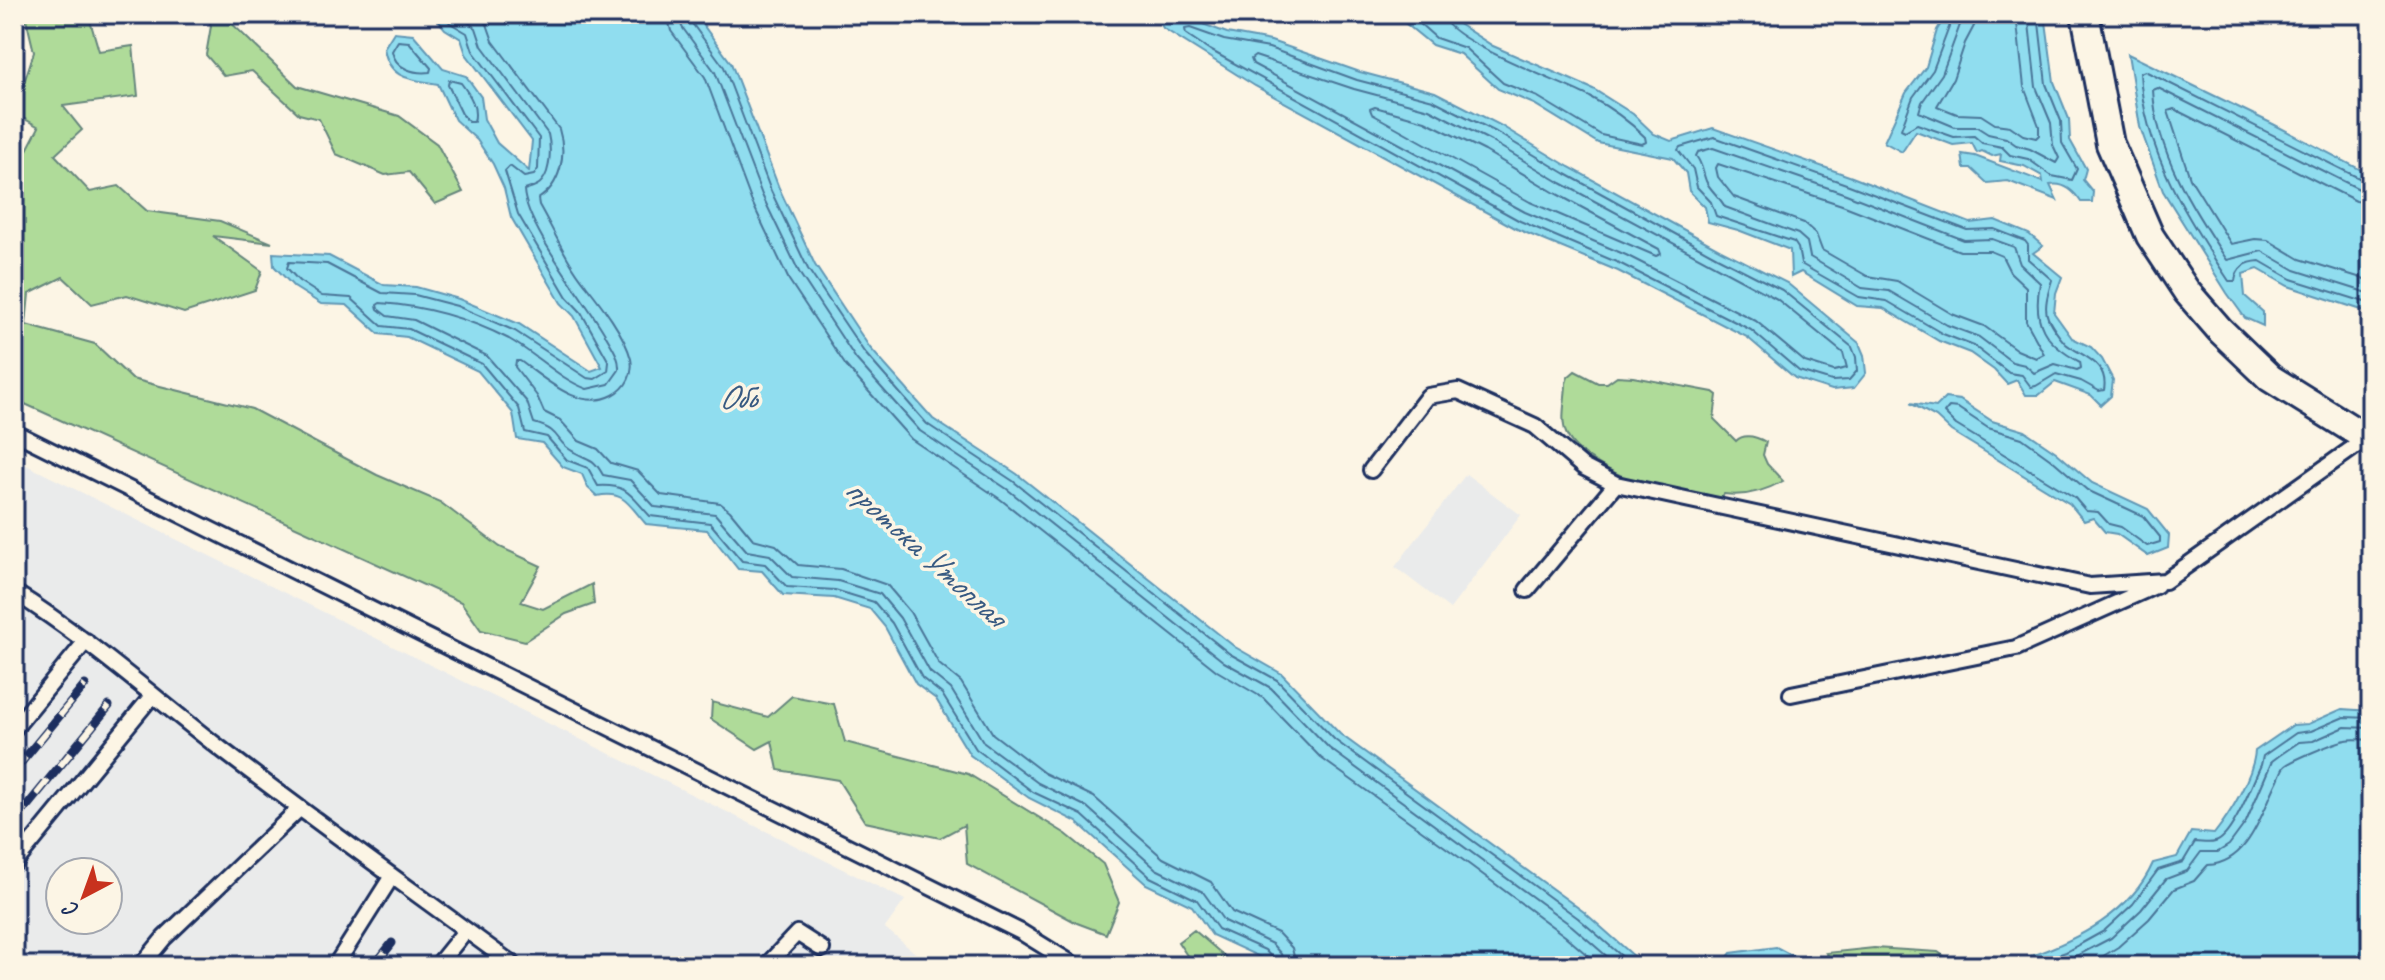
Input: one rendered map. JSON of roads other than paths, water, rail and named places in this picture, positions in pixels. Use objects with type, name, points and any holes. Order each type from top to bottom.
[{"type":"street","points":[[2085,14],[2110,144],[2150,236],[2187,292],[2220,330],[2270,378],[2369,439]]},
{"type":"lane","points":[[1371,470],[1428,396],[1458,391],[1535,426],[1583,467],[1616,484],[2090,586],[2165,581]]},
{"type":"lane","points":[[14,432],[1021,932],[1076,966]]},
{"type":"lane","points":[[1791,694],[2016,648],[2165,581],[2369,439]]},
{"type":"lane","points":[[1527,590],[1616,484]]},
{"type":"lane","points":[[14,592],[86,641],[299,809],[515,966]]},
{"type":"lane","points":[[14,729],[86,641]]},
{"type":"lane","points":[[14,864],[152,696]]},
{"type":"lane","points":[[141,966],[164,938],[299,809]]},
{"type":"lane","points":[[335,966],[392,876]]},
{"type":"lane","points":[[437,966],[466,930]]},
{"type":"lane","points":[[766,966],[797,933],[822,949]]},
{"type":"water","name":"Обь","points":[[433,14],[695,14],[731,63],[779,188],[815,265],[870,348],[933,419],[1017,474],[1235,647],[1282,674],[1340,734],[1584,912],[1645,966],[1269,966],[1260,957],[1212,935],[1192,906],[1146,884],[1077,822],[1029,798],[970,755],[936,699],[916,684],[885,627],[870,609],[834,598],[783,595],[762,571],[738,569],[707,530],[646,524],[620,497],[597,496],[588,488],[582,474],[563,467],[542,443],[517,439],[513,413],[478,371],[407,337],[379,334],[347,305],[321,304],[294,287],[274,266],[273,253],[329,256],[384,285],[416,287],[459,299],[519,324],[591,371],[602,367],[574,316],[561,303],[511,217],[504,188],[493,164],[477,140],[455,120],[438,84],[403,76],[387,59],[384,48],[394,32],[413,34],[443,69],[466,76],[481,97],[484,119],[497,143],[529,171],[532,141],[466,54],[461,39],[445,29]]},
{"type":"water","points":[[1155,14],[1181,16],[1227,33],[1271,41],[1360,72],[1435,92],[1500,125],[1569,167],[1721,250],[1787,283],[1859,343],[1866,373],[1854,388],[1832,390],[1795,378],[1747,337],[1618,271],[1517,229],[1255,86],[1163,28]]},
{"type":"water","points":[[1394,14],[1443,14],[1493,46],[1593,89],[1633,114],[1654,134],[1671,141],[1713,128],[1970,223],[1995,220],[2029,234],[2043,246],[2033,253],[2062,277],[2054,313],[2072,338],[2091,347],[2102,359],[2113,380],[2111,396],[2101,405],[2091,395],[2055,382],[2039,395],[2026,395],[2017,380],[2007,384],[1970,353],[1939,341],[1883,308],[1857,306],[1801,272],[1791,277],[1790,250],[1708,222],[1705,207],[1689,191],[1686,173],[1673,158],[1598,143],[1534,104],[1498,89],[1460,54],[1432,45]]},
{"type":"water","points":[[1947,14],[2045,14],[2054,82],[2069,119],[2070,140],[2086,169],[2083,180],[2093,192],[2092,202],[2081,202],[2072,191],[2060,185],[2050,185],[2057,200],[2008,181],[1987,183],[1971,168],[1964,168],[1962,154],[2043,182],[2042,176],[2024,166],[2000,161],[2001,154],[1977,153],[1972,143],[1953,145],[1916,131],[1902,152],[1884,142],[1906,93],[1926,67],[1937,30]]},
{"type":"water","points":[[2128,54],[2371,175],[2371,313],[2288,286],[2258,269],[2243,274],[2245,296],[2263,312],[2263,326],[2245,318],[2163,191],[2140,127]]},
{"type":"water","points":[[1945,398],[1960,400],[1992,421],[2025,431],[2056,452],[2092,483],[2148,509],[2169,535],[2168,548],[2148,556],[2117,534],[2105,532],[2093,518],[2084,521],[2070,504],[1910,403],[1936,407]]},
{"type":"water","points":[[2342,709],[2371,711],[2371,966],[2027,966],[2028,957],[2083,933],[2117,910],[2143,881],[2153,863],[2177,857],[2191,832],[2214,834],[2245,783],[2255,751],[2293,725],[2308,724]]},
{"type":"water","points":[[1776,947],[1812,966],[1721,966],[1731,953]]},
{"type":"railway","points":[[14,771],[85,685]]},
{"type":"railway","points":[[14,822],[109,706]]},
{"type":"railway","points":[[374,966],[392,943]]},
{"type":"water label","name":"протока Утоплая","points":[[926,551]]}]
